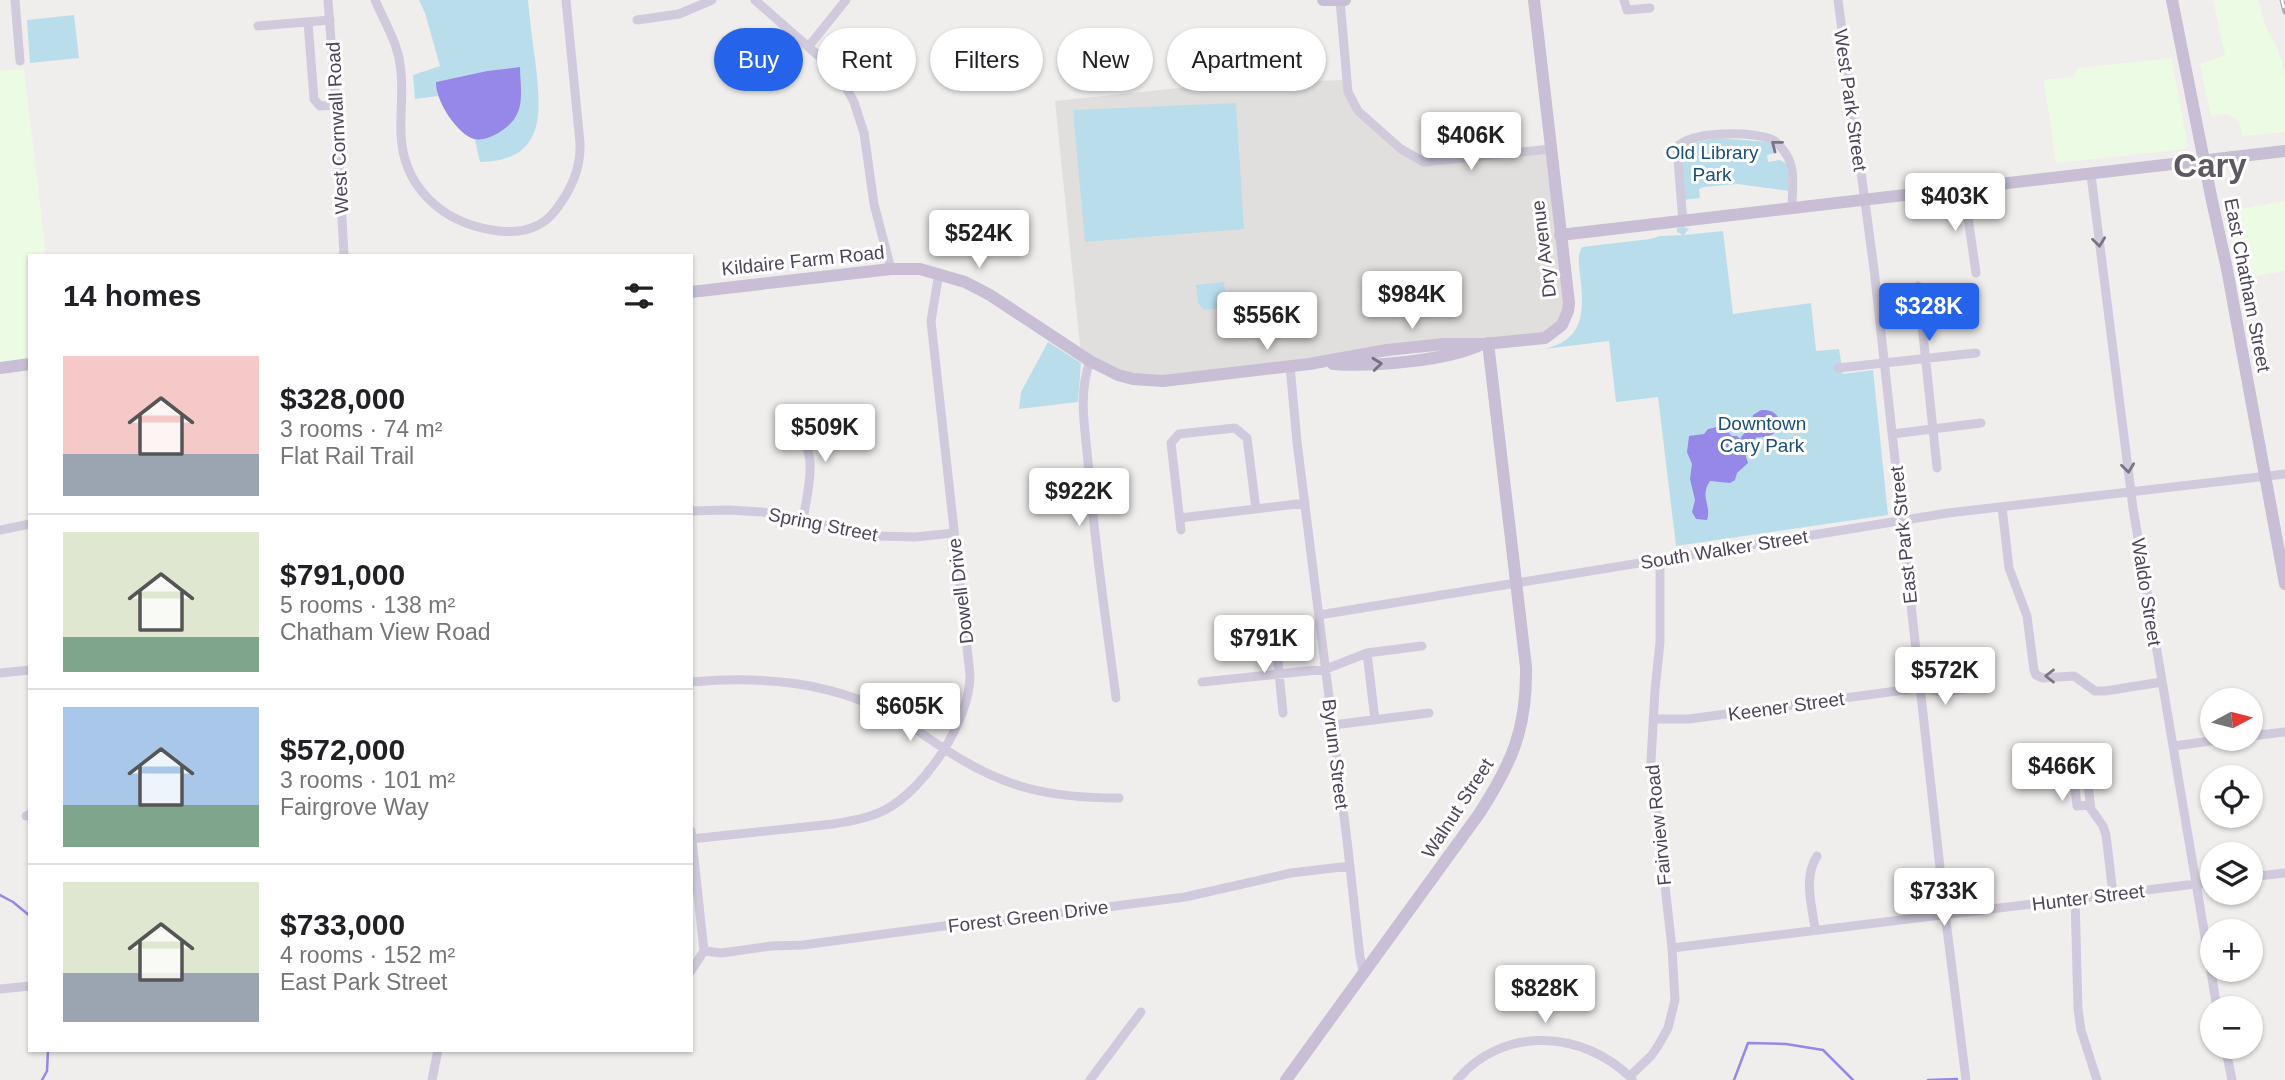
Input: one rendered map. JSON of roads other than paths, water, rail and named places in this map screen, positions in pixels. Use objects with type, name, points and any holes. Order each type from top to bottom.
[{"type":"main road","points":[[1323,0],[1343,0]]},
{"type":"main road","name":"Dry Avenue","points":[[1534,0],[1569,303],[1562,325]]},
{"type":"main road","name":"East Chatham Street","points":[[2172,0],[2227,269],[2285,583]]},
{"type":"main road","points":[[1560,235],[2285,151]]},
{"type":"main road","name":"Kildaire Farm Road","points":[[693,292],[891,269],[920,269],[965,282],[990,295],[1090,361],[1124,376],[1163,382],[1309,364],[1398,349],[1545,338],[1562,325]]},
{"type":"main road","name":"Walnut Street","points":[[1286,1080],[1479,814],[1504,774],[1519,738],[1526,691],[1526,667],[1486,343]]},
{"type":"main road","points":[[0,368],[28,364]]},
{"type":"street","points":[[15,0],[20,61]]},
{"type":"street","name":"West Cornwall Road","points":[[328,0],[344,254]]},
{"type":"street","points":[[374,0],[398,55],[402,78],[402,145],[411,175],[432,203],[454,219],[477,228],[510,233],[530,229],[553,214],[574,181],[579,164],[580,142],[566,0]]},
{"type":"street","points":[[637,20],[679,14],[712,0]]},
{"type":"street","points":[[755,0],[838,73],[855,102],[864,133],[874,204],[891,269]]},
{"type":"street","points":[[809,46],[846,0]]},
{"type":"street","points":[[1343,0],[1348,92],[1358,111],[1401,149],[1424,162],[1551,149]]},
{"type":"street","points":[[1624,0],[1627,10],[1650,8]]},
{"type":"street","name":"West Park Street","points":[[1838,0],[1864,199]]},
{"type":"street","points":[[258,26],[330,20]]},
{"type":"street","points":[[308,22],[314,99],[320,106],[336,105]]},
{"type":"street","points":[[1683,222],[1676,148],[1682,142],[1726,133],[1771,139],[1784,151],[1792,171],[1792,207]]},
{"type":"street","name":"Waldo Street","points":[[2091,175],[2131,492],[2215,996]]},
{"type":"street","points":[[1964,188],[1976,274]]},
{"type":"street","name":"East Park Street","points":[[1864,199],[1966,1080]]},
{"type":"street","name":"Dowell Drive","points":[[693,839],[833,824],[870,817],[894,805],[909,793],[943,749],[960,720],[970,686],[931,321],[939,273]]},
{"type":"street","points":[[1918,286],[1937,468]]},
{"type":"street","points":[[1838,368],[1976,354]]},
{"type":"street","points":[[1090,361],[1083,384],[1083,409],[1094,527],[1116,698]]},
{"type":"street","name":"Byrum Street","points":[[1290,366],[1364,975]]},
{"type":"street","points":[[792,422],[805,440],[810,461],[811,474],[803,520]]},
{"type":"street","points":[[1892,434],[1981,423]]},
{"type":"street","points":[[1181,530],[1171,443],[1179,435],[1235,428],[1242,432],[1247,438],[1256,509]]},
{"type":"street","name":"South Walker Street","points":[[1319,615],[1902,520],[2285,474]]},
{"type":"street","points":[[1180,518],[1305,503]]},
{"type":"street","points":[[2002,507],[2009,568],[2027,616],[2036,675],[2043,678],[2074,676],[2095,691],[2162,682]]},
{"type":"street","name":"Spring Street","points":[[693,511],[752,511],[877,536],[915,537],[954,533]]},
{"type":"street","points":[[0,530],[28,524]]},
{"type":"street","name":"Fairview Road","points":[[1631,1078],[1651,1056],[1664,1035],[1671,1020],[1675,989],[1651,761],[1660,642],[1660,559]]},
{"type":"street","points":[[1275,634],[1283,713]]},
{"type":"street","points":[[1202,682],[1326,669],[1367,653],[1422,646]]},
{"type":"street","points":[[1367,653],[1376,720]]},
{"type":"street","points":[[0,673],[28,670]]},
{"type":"street","points":[[693,682],[758,679],[808,686],[867,703],[890,713],[943,749],[1018,787],[1058,796],[1119,798]]},
{"type":"street","name":"Keener Street","points":[[1653,719],[1689,719],[1919,688],[1943,692],[1972,688]]},
{"type":"street","points":[[1333,725],[1429,713]]},
{"type":"street","points":[[2263,735],[2285,732]]},
{"type":"street","points":[[2174,746],[2200,742]]},
{"type":"street","points":[[2043,763],[2084,759],[2092,813],[2105,831],[2113,894]]},
{"type":"street","points":[[693,848],[704,951],[693,968]]},
{"type":"street","points":[[1815,929],[1809,882],[1811,866],[1817,856]]},
{"type":"street","name":"Forest Green Drive","points":[[704,951],[722,953],[803,944],[1185,897],[1291,873],[1350,866]]},
{"type":"street","points":[[2263,876],[2285,873]]},
{"type":"street","name":"Hunter Street","points":[[1672,948],[2200,884]]},
{"type":"street","points":[[2075,898],[2077,1009],[2097,1080]]},
{"type":"street","points":[[0,989],[28,986]]},
{"type":"street","points":[[1090,1080],[1141,1012]]},
{"type":"street","points":[[1457,1080],[1473,1065],[1495,1051],[1522,1041],[1539,1039],[1587,1048],[1610,1060],[1631,1078]]},
{"type":"street","points":[[432,1080],[438,1052]]},
{"type":"street","points":[[2228,1059],[2232,1080]]},
{"type":"waterway","points":[[0,895],[28,914]]},
{"type":"waterway","points":[[1734,1080],[1748,1043],[1786,1044],[1823,1050],[1853,1080]]},
{"type":"waterway","points":[[42,1080],[47,1071],[48,1052]]},
{"type":"waterway","points":[[1928,1080],[1957,1079]]},
{"type":"railway","points":[[2282,0],[2285,12]]},
{"type":"district","name":"Cary","points":[[2210,165]]},
{"type":"park label","name":"Old Library Park","points":[[1712,163]]},
{"type":"park label","name":"Downtown Cary Park","points":[[1762,434]]}]
